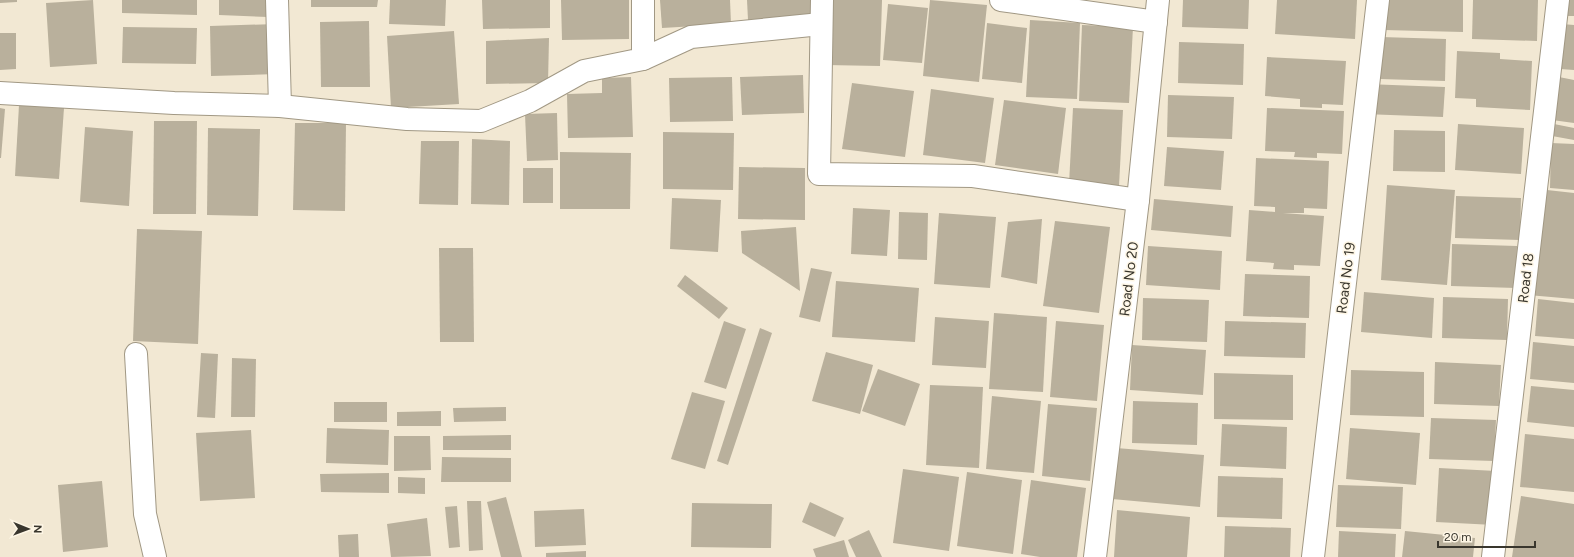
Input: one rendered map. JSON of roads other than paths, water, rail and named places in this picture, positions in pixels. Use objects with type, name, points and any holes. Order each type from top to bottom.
[{"type":"street","points":[[277,0],[280,106]]},
{"type":"street","points":[[643,0],[643,59]]},
{"type":"street","points":[[822,0],[819,174],[973,176],[1138,200]]},
{"type":"street","points":[[1001,0],[1156,22]]},
{"type":"street","name":"Road No 20","points":[[1094,557],[1138,200],[1158,0]]},
{"type":"street","name":"Road No 19","points":[[1313,557],[1378,0]]},
{"type":"street","name":"Road 18","points":[[1493,557],[1558,0]]},
{"type":"street","points":[[0,93],[174,103],[280,106],[407,118],[481,121],[530,101],[584,71],[643,59],[691,38],[821,24]]},
{"type":"street","points":[[136,354],[145,514],[155,557]]}]
